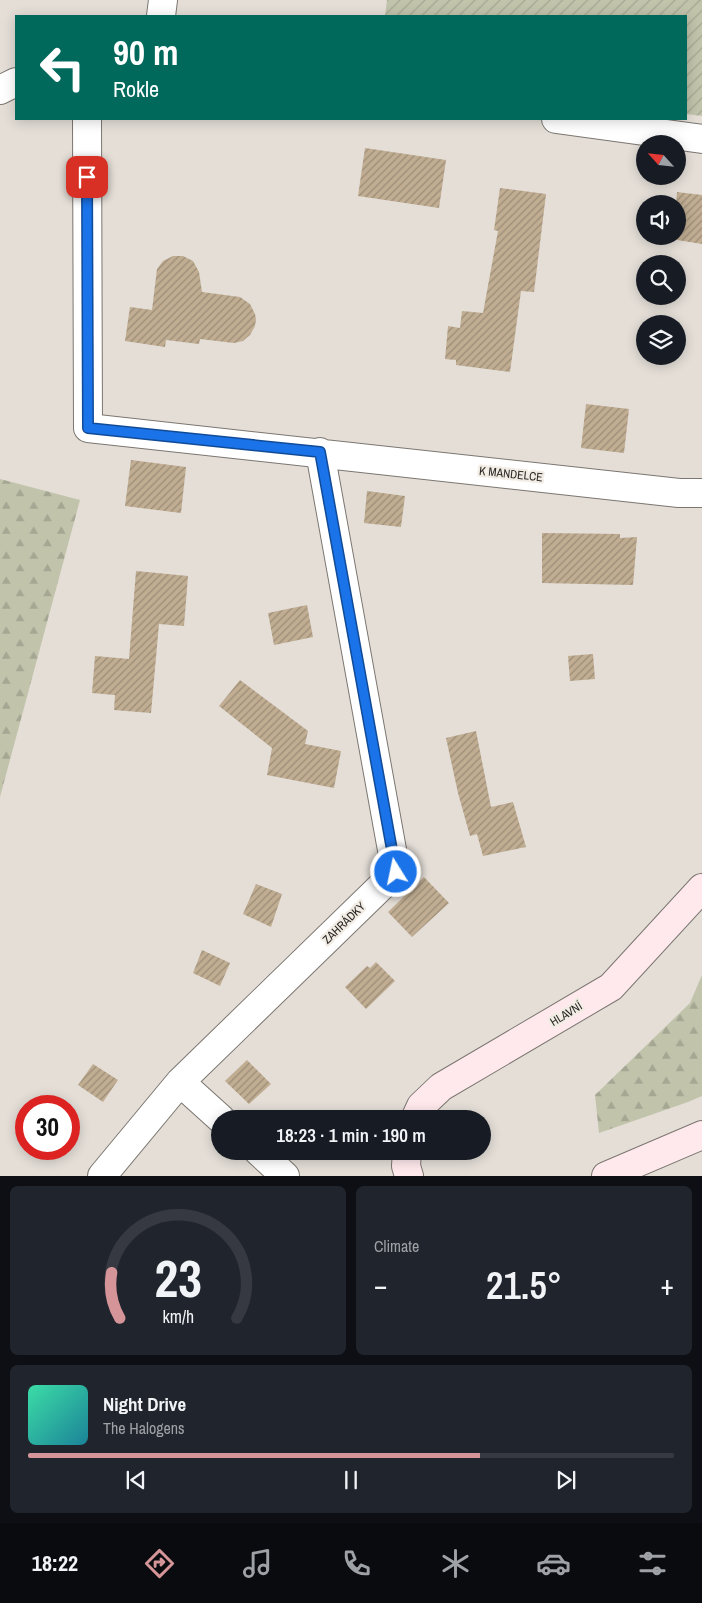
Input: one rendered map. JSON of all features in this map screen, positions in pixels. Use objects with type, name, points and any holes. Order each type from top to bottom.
[{"type":"street","points":[[161,15],[163,0]]},
{"type":"street","points":[[0,90],[15,82]]},
{"type":"street","name":"K MANDELCE","points":[[87,120],[88,428],[320,452],[679,493],[702,493]]},
{"type":"street","points":[[564,120],[702,138]]},
{"type":"street","name":"ZAHRÁDKY","points":[[102,1176],[180,1082],[396,872],[320,452]]},
{"type":"street","name":"HLAVNÍ","points":[[419,1110],[441,1087],[611,987],[702,888]]},
{"type":"street","points":[[180,1082],[211,1110]]},
{"type":"street","points":[[606,1176],[702,1135]]},
{"type":"street","points":[[268,1160],[285,1176]]},
{"type":"street","points":[[406,1160],[409,1176]]},
{"type":"green space","points":[[387,0],[702,0],[702,116],[687,114],[687,15],[385,15]]},
{"type":"green space","points":[[0,479],[80,500],[0,797]]},
{"type":"green space","points":[[702,975],[702,1096],[599,1133],[595,1095],[690,1003]]},
{"type":"building","points":[[365,148],[446,160],[439,208],[358,196]]},
{"type":"building","points":[[500,188],[546,194],[534,292],[521,291],[510,372],[456,365],[456,360],[445,359],[448,326],[460,328],[462,311],[483,313],[498,231],[494,230]]},
{"type":"building","points":[[677,192],[702,195],[702,244],[686,241],[686,195],[677,195]]},
{"type":"building","points":[[173,256],[183,256],[193,261],[199,272],[202,292],[240,297],[250,304],[256,319],[255,326],[250,335],[243,341],[234,343],[200,339],[199,344],[166,340],[165,347],[125,341],[130,307],[152,310],[157,269],[163,261]]},
{"type":"building","points":[[586,404],[629,409],[624,453],[581,448]]},
{"type":"building","points":[[131,460],[186,467],[181,513],[125,506]]},
{"type":"building","points":[[367,491],[405,496],[401,527],[364,523]]},
{"type":"building","points":[[542,533],[620,534],[620,538],[637,537],[633,585],[542,583]]},
{"type":"building","points":[[136,571],[188,576],[184,626],[159,624],[151,713],[114,710],[115,695],[92,693],[95,656],[129,659]]},
{"type":"building","points":[[307,605],[313,637],[274,645],[268,613]]},
{"type":"building","points":[[593,654],[595,679],[570,681],[568,656]]},
{"type":"building","points":[[240,680],[308,731],[305,744],[341,751],[334,788],[267,775],[272,748],[219,706]]},
{"type":"building","points":[[476,731],[491,807],[513,802],[526,847],[483,856],[477,834],[470,836],[446,738]]},
{"type":"building","points":[[424,877],[449,903],[412,937],[388,912]]},
{"type":"building","points":[[256,884],[282,894],[271,927],[243,914]]},
{"type":"building","points":[[202,950],[230,963],[220,986],[193,973]]},
{"type":"building","points":[[376,962],[395,981],[366,1009],[345,987],[367,966],[370,968]]},
{"type":"building","points":[[247,1060],[271,1084],[249,1104],[225,1081]]},
{"type":"building","points":[[93,1064],[118,1080],[103,1102],[78,1085]]},
{"type":"route","points":[[87,177],[88,428],[320,452],[396,872]]}]
